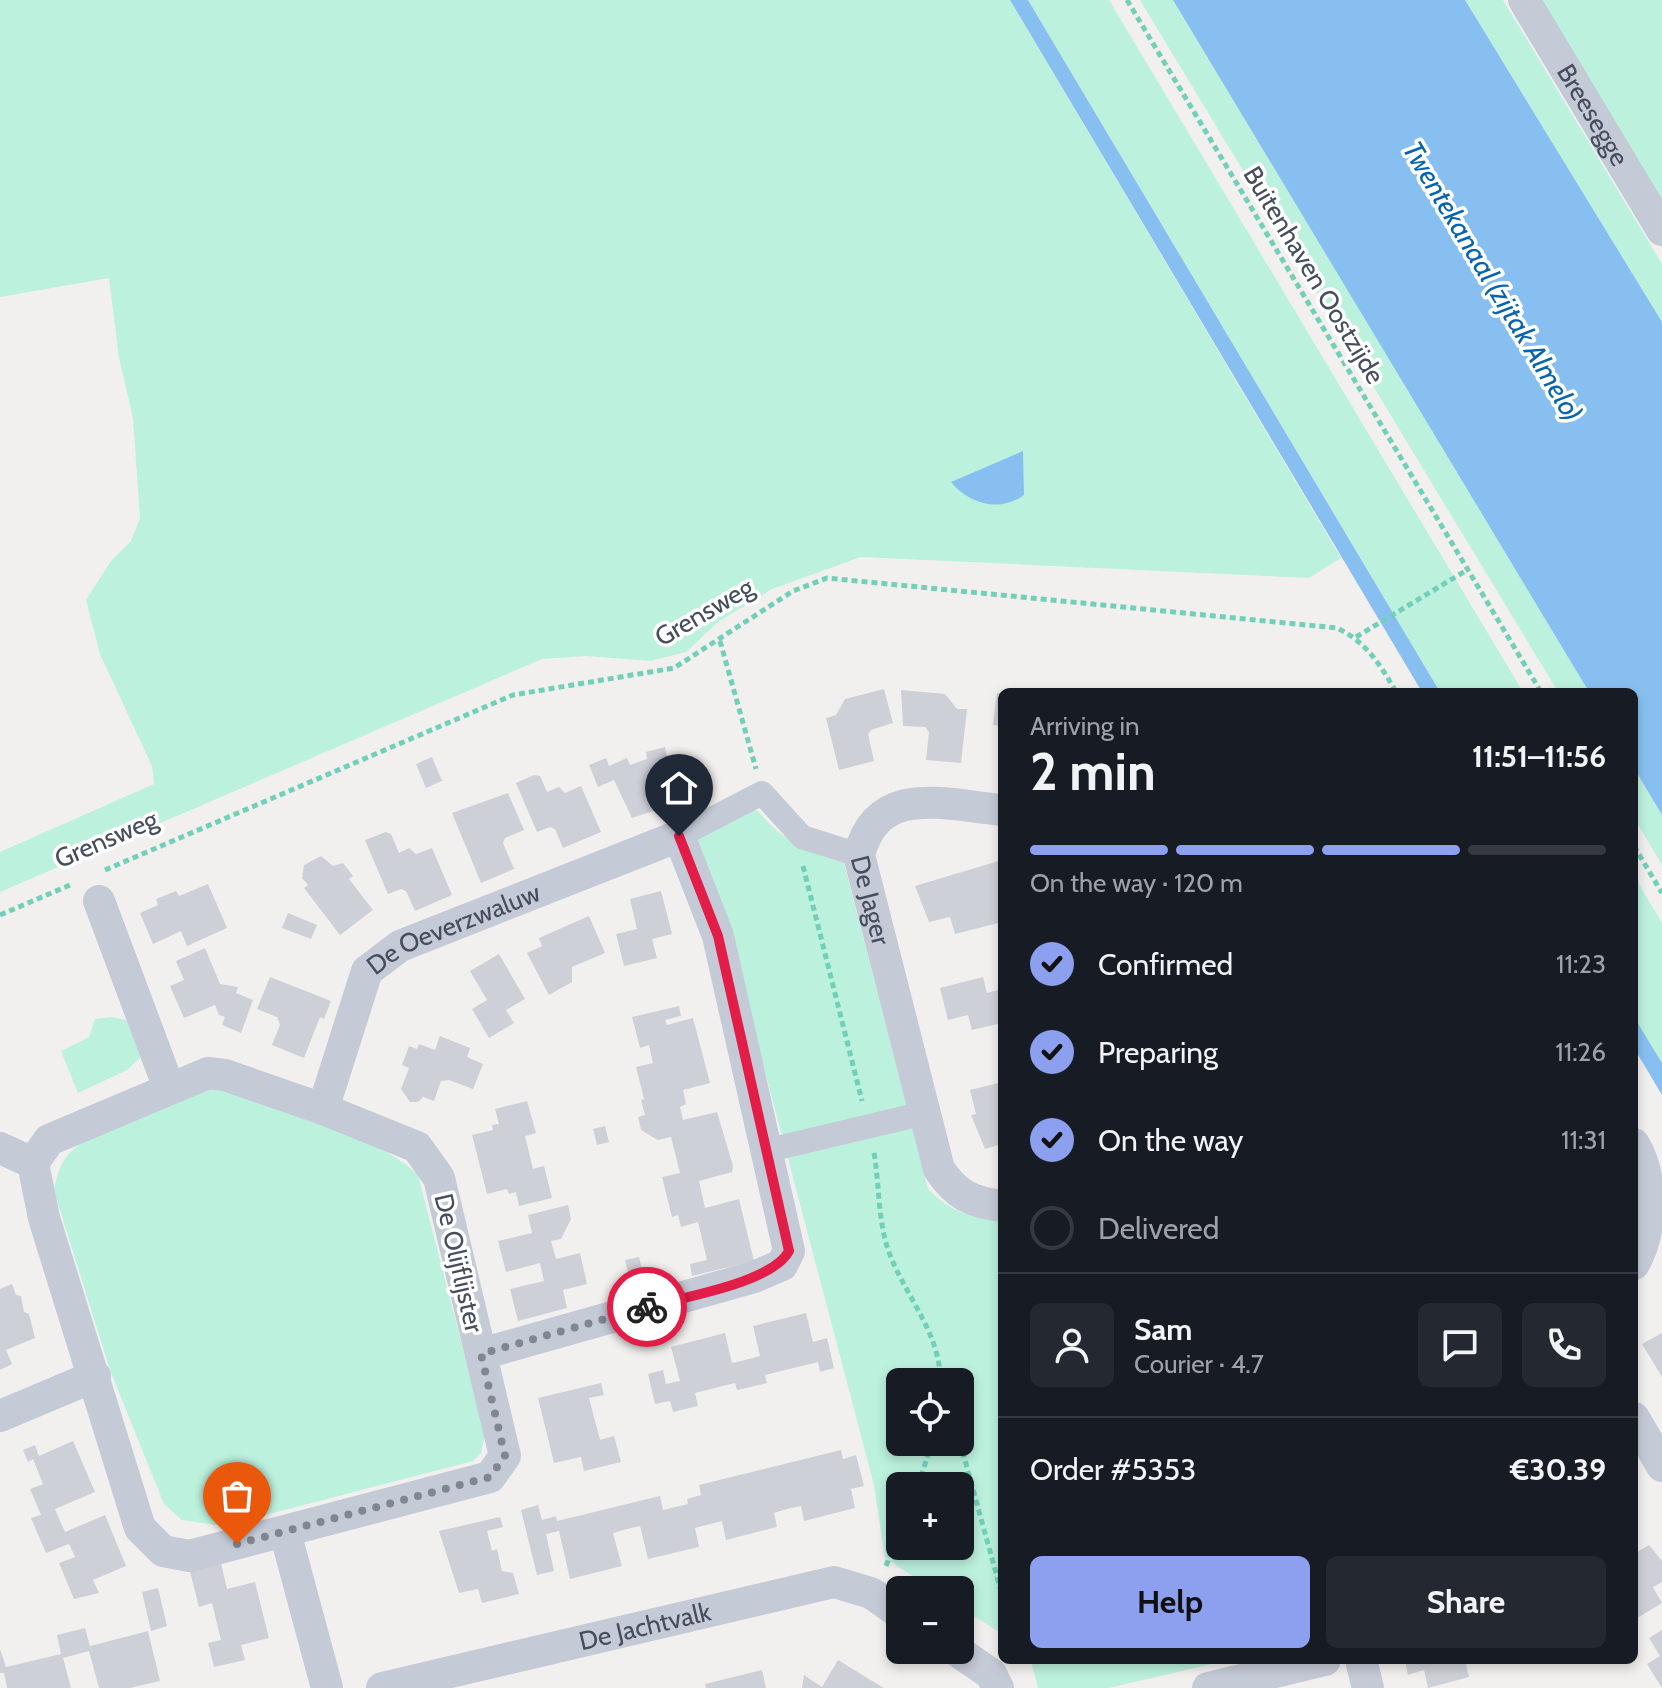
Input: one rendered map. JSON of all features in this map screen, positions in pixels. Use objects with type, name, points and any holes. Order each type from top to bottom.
[{"type":"street","name":"Breesegge","points":[[1524,0],[1662,230]]},
{"type":"street","name":"De Oeverzwaluw","points":[[323,1109],[367,971],[400,946],[679,836],[762,793]]},
{"type":"street","points":[[762,793],[802,837],[859,855]]},
{"type":"street","name":"De Jager","points":[[998,810],[915,802],[890,808],[864,836],[859,855],[939,1169],[953,1190],[970,1200],[998,1205]]},
{"type":"street","points":[[481,1354],[754,1277],[782,1265],[789,1251],[769,1150],[718,936],[679,836]]},
{"type":"street","points":[[91,886],[169,1088]]},
{"type":"street","name":"De Olijflijster","points":[[208,1073],[225,1075],[323,1109],[417,1147],[439,1178],[505,1456],[490,1477],[189,1556],[163,1551],[140,1528],[44,1218],[33,1163],[49,1140],[169,1088],[208,1073]]},
{"type":"street","points":[[769,1150],[925,1113]]},
{"type":"street","points":[[0,1148],[33,1163]]},
{"type":"street","points":[[1638,1151],[1648,1196],[1649,1225],[1638,1254]]},
{"type":"street","points":[[0,1416],[95,1376]]},
{"type":"street","points":[[1638,1425],[1662,1466]]},
{"type":"street","points":[[285,1532],[327,1688]]},
{"type":"street","name":"De Jachtvalk","points":[[382,1688],[834,1582],[871,1593],[886,1603]]},
{"type":"street","points":[[974,1662],[991,1674],[998,1688]]},
{"type":"street","points":[[1208,1688],[1308,1664]]},
{"type":"street","points":[[1362,1664],[1368,1688]]},
{"type":"path","name":"Buitenhaven Oostzijde","points":[[1127,0],[1539,688]]},
{"type":"path","points":[[1394,688],[1379,663],[1356,637],[1467,570]]},
{"type":"path","name":"Grensweg","points":[[0,915],[91,886],[513,695],[674,668],[793,591],[827,578],[1337,628],[1356,637]]},
{"type":"path","points":[[720,641],[762,793]]},
{"type":"path","points":[[1638,853],[1662,893]]},
{"type":"path","points":[[964,1456],[998,1580]]},
{"type":"green space","points":[[0,0],[1010,0],[1341,558],[1309,578],[861,557],[772,589],[718,622],[686,652],[651,661],[586,656],[542,659],[0,892],[0,852],[154,784],[152,766],[100,654],[86,600],[111,561],[131,541],[140,518],[133,418],[119,358],[109,278],[0,297]]},
{"type":"green space","points":[[1028,0],[1109,0],[1521,688],[1438,688]]},
{"type":"green space","points":[[1140,0],[1173,0],[1587,688],[1556,688]]},
{"type":"green space","points":[[1465,0],[1503,0],[1662,264],[1662,322]]},
{"type":"green space","points":[[1539,0],[1662,0],[1662,206]]},
{"type":"green space","points":[[1638,775],[1662,815],[1662,865],[1638,825]]},
{"type":"green space","points":[[756,809],[795,844],[844,863],[928,1189],[961,1212],[998,1220],[998,1631],[974,1616],[974,1576],[913,1576],[888,1560],[974,1560],[974,1472],[886,1472],[886,1559],[874,1485],[726,923],[691,841]]},
{"type":"green space","points":[[1638,883],[1662,923],[1662,1063],[1638,1024]]},
{"type":"green space","points":[[112,1017],[126,1020],[136,1037],[140,1058],[127,1070],[78,1093],[61,1051],[89,1037],[95,1019]]},
{"type":"green space","points":[[222,1088],[353,1136],[401,1161],[418,1175],[485,1434],[481,1453],[473,1461],[223,1526],[182,1520],[164,1504],[110,1370],[54,1191],[64,1160],[92,1137],[201,1090]]},
{"type":"green space","points":[[1032,1664],[1212,1664],[1109,1688],[1038,1688]]},
{"type":"water","points":[[1010,0],[1028,0],[1438,688],[1420,688]]},
{"type":"water","name":"Twentekanaal (zijtak Almelo)","points":[[1173,0],[1465,0],[1662,322],[1662,815],[1638,775],[1638,688],[1587,688]]},
{"type":"water","points":[[1023,451],[1024,495],[1015,501],[985,504],[967,496],[951,482]]},
{"type":"water","points":[[1638,1024],[1662,1063],[1662,1095],[1638,1055]]},
{"type":"building","points":[[884,689],[893,723],[871,730],[868,734],[874,761],[839,770],[826,718],[836,715],[845,699]]},
{"type":"building","points":[[901,690],[945,694],[957,709],[967,709],[961,763],[926,760],[929,732],[925,727],[903,726]]},
{"type":"building","points":[[997,693],[998,726],[993,725]]},
{"type":"building","points":[[665,747],[677,803],[632,818],[614,780],[598,787],[589,765],[606,758],[609,766],[627,758],[630,765],[647,759],[646,752]]},
{"type":"building","points":[[432,757],[442,781],[426,788],[416,764]]},
{"type":"building","points":[[534,775],[540,776],[547,792],[559,787],[565,793],[581,786],[601,832],[563,848],[555,829],[550,827],[537,832],[516,783]]},
{"type":"building","points":[[508,793],[524,830],[505,838],[503,843],[514,869],[481,883],[452,813]]},
{"type":"building","points":[[386,832],[391,834],[399,853],[409,848],[416,854],[432,848],[452,895],[415,911],[406,891],[401,889],[388,894],[365,840]]},
{"type":"building","points":[[321,856],[333,866],[343,863],[353,876],[349,879],[373,910],[340,935],[304,888],[308,885],[302,878],[304,865]]},
{"type":"building","points":[[998,861],[998,923],[955,934],[950,917],[929,922],[915,886]]},
{"type":"building","points":[[208,884],[227,928],[187,946],[181,931],[153,944],[140,913],[158,905],[156,899],[176,891],[179,896]]},
{"type":"building","points":[[661,891],[672,934],[652,939],[657,958],[624,966],[616,934],[637,929],[630,899]]},
{"type":"building","points":[[288,913],[317,925],[311,939],[282,928]]},
{"type":"building","points":[[589,916],[605,953],[572,967],[572,982],[549,995],[527,953],[542,946],[539,938]]},
{"type":"building","points":[[205,948],[220,984],[238,987],[236,993],[253,1000],[241,1033],[222,1025],[225,1017],[219,1015],[215,1005],[184,1018],[170,986],[184,980],[176,961]]},
{"type":"building","points":[[499,954],[525,999],[506,1010],[514,1023],[489,1038],[472,1009],[487,1000],[470,971]]},
{"type":"building","points":[[270,977],[331,1001],[324,1019],[320,1017],[304,1058],[272,1045],[280,1025],[277,1017],[257,1009]]},
{"type":"building","points":[[983,977],[987,993],[998,990],[998,1024],[972,1030],[968,1015],[948,1020],[940,988]]},
{"type":"building","points":[[679,1006],[681,1016],[665,1020],[667,1025],[693,1018],[710,1083],[683,1090],[686,1104],[680,1107],[683,1120],[717,1112],[733,1166],[732,1172],[699,1181],[705,1208],[739,1199],[754,1261],[692,1276],[690,1264],[707,1260],[698,1222],[681,1227],[678,1215],[672,1217],[662,1177],[680,1173],[671,1137],[658,1140],[641,1130],[638,1117],[645,1115],[641,1100],[644,1099],[636,1067],[653,1063],[649,1045],[640,1048],[632,1017]]},
{"type":"building","points":[[440,1036],[470,1048],[467,1057],[483,1064],[473,1089],[449,1080],[441,1081],[434,1101],[423,1097],[418,1102],[410,1102],[401,1089],[409,1068],[402,1065],[409,1046],[417,1049],[419,1044],[435,1050]]},
{"type":"building","points":[[998,1083],[998,1145],[985,1149],[971,1115],[976,1114],[970,1090]]},
{"type":"building","points":[[527,1101],[536,1133],[525,1136],[533,1169],[544,1166],[552,1198],[519,1206],[516,1192],[509,1194],[507,1189],[487,1194],[472,1135],[493,1130],[492,1125],[499,1124],[495,1109]]},
{"type":"building","points":[[605,1126],[609,1142],[597,1145],[593,1129]]},
{"type":"building","points":[[568,1205],[571,1219],[561,1239],[551,1241],[556,1259],[580,1253],[587,1284],[563,1290],[567,1308],[518,1321],[510,1289],[544,1281],[540,1263],[506,1272],[498,1241],[532,1233],[528,1215]]},
{"type":"building","points":[[639,1257],[646,1287],[632,1290],[625,1260]]},
{"type":"building","points":[[12,1284],[16,1295],[21,1296],[24,1312],[29,1314],[35,1338],[6,1350],[12,1364],[0,1370],[0,1289]]},
{"type":"building","points":[[806,1313],[813,1342],[827,1338],[834,1368],[820,1372],[818,1362],[765,1375],[767,1383],[737,1390],[735,1383],[695,1393],[698,1406],[673,1412],[670,1401],[655,1404],[648,1374],[663,1370],[666,1384],[680,1381],[671,1347],[725,1333],[732,1363],[745,1360],[760,1356],[753,1326]]},
{"type":"building","points":[[1662,1333],[1662,1377],[1642,1344]]},
{"type":"building","points":[[601,1383],[604,1395],[589,1398],[600,1440],[614,1436],[621,1462],[584,1471],[581,1457],[554,1463],[538,1398]]},
{"type":"building","points":[[73,1441],[95,1492],[55,1509],[60,1521],[65,1532],[105,1515],[126,1566],[93,1580],[99,1593],[74,1599],[59,1563],[75,1557],[69,1544],[46,1553],[31,1518],[41,1515],[30,1489],[43,1484],[33,1459],[28,1462],[23,1450],[35,1445],[39,1456]]},
{"type":"building","points":[[841,1450],[843,1459],[856,1455],[864,1486],[851,1489],[855,1508],[804,1521],[801,1506],[787,1509],[774,1513],[777,1527],[726,1540],[722,1521],[695,1528],[699,1547],[648,1559],[640,1526],[627,1529],[613,1533],[622,1566],[570,1579],[559,1531],[546,1534],[554,1571],[537,1575],[521,1510],[538,1505],[542,1520],[556,1516],[557,1521],[660,1496],[663,1510],[688,1504],[687,1499],[701,1495],[699,1485]]},
{"type":"building","points":[[500,1517],[503,1527],[487,1531],[492,1551],[497,1549],[502,1571],[513,1573],[519,1594],[482,1603],[478,1589],[459,1593],[439,1531]]},
{"type":"building","points":[[1649,1545],[1662,1561],[1662,1582],[1653,1587],[1662,1603],[1638,1618],[1638,1552]]},
{"type":"building","points":[[221,1563],[227,1589],[255,1582],[269,1638],[241,1645],[245,1660],[214,1667],[208,1643],[221,1640],[212,1603],[199,1607],[189,1568]]},
{"type":"building","points":[[158,1588],[167,1626],[151,1631],[142,1592]]},
{"type":"building","points":[[85,1628],[90,1646],[148,1631],[160,1681],[130,1688],[99,1688],[89,1651],[63,1658],[71,1688],[7,1688],[4,1673],[0,1673],[0,1649],[6,1667],[61,1654],[57,1635]]},
{"type":"building","points":[[1662,1630],[1662,1688],[1647,1664],[1660,1656],[1649,1638]]},
{"type":"building","points":[[838,1660],[884,1688],[802,1688],[804,1675],[822,1687]]},
{"type":"building","points":[[1406,1664],[1466,1664],[1469,1677],[1428,1688],[1424,1670],[1408,1675]]},
{"type":"building","points":[[762,1670],[766,1688],[706,1688],[705,1684]]},
{"type":"way so far","points":[[237,1544],[490,1477],[505,1456],[481,1354],[647,1307]]},
{"type":"route","points":[[647,1307],[754,1277],[782,1265],[789,1251],[769,1150],[718,936],[679,836]]}]
